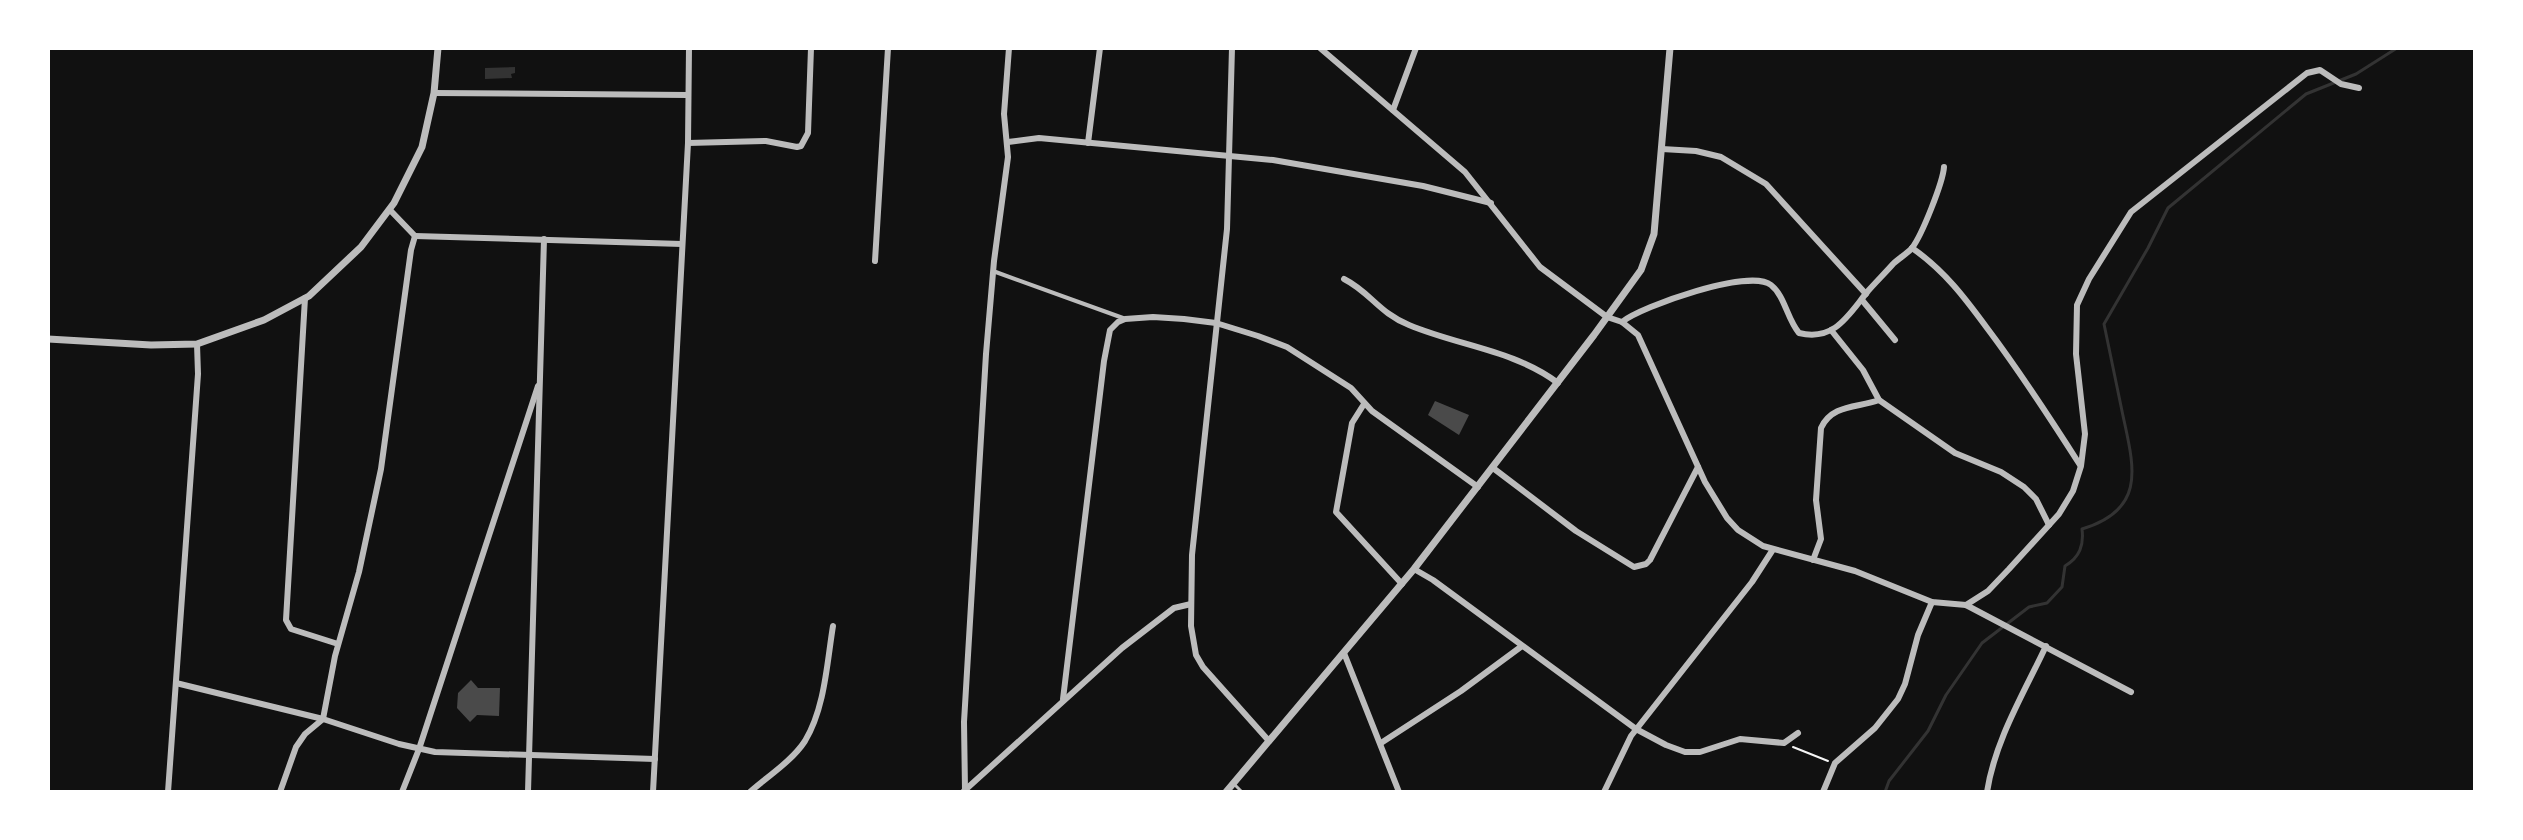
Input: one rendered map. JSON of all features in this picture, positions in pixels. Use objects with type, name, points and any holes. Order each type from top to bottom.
[{"type":"street","points":[[48,339],[151,345],[197,344],[264,320],[305,298],[361,247],[390,210],[422,147],[434,93],[438,48]]},
{"type":"street","points":[[653,792],[688,143],[689,48]]},
{"type":"street","points":[[688,143],[766,141],[797,147],[804,144],[808,133],[811,48]]},
{"type":"street","points":[[875,261],[888,48]]},
{"type":"street","points":[[964,791],[964,722],[993,271],[1008,142],[1004,114],[1009,48]]},
{"type":"street","points":[[1088,143],[1100,48]]},
{"type":"street","points":[[1232,48],[1227,229],[1195,525],[1191,626],[1196,655],[1203,667],[1269,741]]},
{"type":"street","points":[[1320,48],[1465,172],[1540,267],[1607,317],[1631,327],[1642,343],[1698,467],[1727,518],[1753,541],[1772,551],[1863,573],[1932,602],[1966,605],[2131,692]]},
{"type":"street","points":[[1329,57],[1330,48]]},
{"type":"street","points":[[1393,110],[1416,48]]},
{"type":"street","points":[[1226,792],[1414,569],[1641,270],[1654,234],[1670,48]]},
{"type":"street","points":[[1966,605],[1988,591],[2067,502],[2081,466],[2085,434],[2076,354],[2077,305],[2089,279],[2131,212],[2307,73],[2320,70],[2341,84],[2359,88]]},
{"type":"street","points":[[434,93],[688,95]]},
{"type":"street","points":[[1008,142],[1039,138],[1273,160],[1379,177],[1492,203]]},
{"type":"street","points":[[1662,149],[1696,151],[1721,157],[1766,184],[1864,297],[1895,340]]},
{"type":"street","points":[[1622,322],[1637,312],[1712,286],[1763,281],[1774,288],[1799,333],[1812,335],[1831,330],[1853,313],[1894,263],[1912,248],[1941,182],[1944,167]]},
{"type":"street","points":[[390,210],[415,236],[682,244]]},
{"type":"street","points":[[280,792],[296,747],[305,734],[323,719],[338,644],[359,572],[381,469],[415,236]]},
{"type":"street","points":[[528,792],[544,239]]},
{"type":"street","points":[[1912,248],[1938,268],[1964,296],[2030,384],[2081,466]]},
{"type":"street","points":[[993,271],[1125,319]]},
{"type":"street","points":[[1344,279],[1393,318],[1412,327],[1520,360],[1558,383]]},
{"type":"street","points":[[305,298],[286,620],[291,629],[338,644]]},
{"type":"street","points":[[1063,699],[1104,361],[1110,330],[1118,322],[1153,317],[1216,323],[1287,347],[1351,388],[1364,404],[1478,487]]},
{"type":"street","points":[[1831,330],[1871,382],[1879,400],[1955,453],[2001,472],[2024,487],[2036,499],[2049,525]]},
{"type":"street","points":[[168,792],[198,374],[197,344]]},
{"type":"street","points":[[402,792],[419,749],[541,377]]},
{"type":"street","points":[[1813,560],[1821,539],[1816,500],[1821,428],[1825,419],[1834,412],[1879,400]]},
{"type":"street","points":[[1364,404],[1352,423],[1336,512],[1402,584]]},
{"type":"street","points":[[1493,468],[1580,534],[1627,564],[1639,567],[1650,560],[1698,467]]},
{"type":"street","points":[[1604,792],[1636,729],[1752,582],[1772,551]]},
{"type":"street","points":[[1414,569],[1636,729],[1685,752],[1700,752],[1740,739],[1784,743],[1798,733]]},
{"type":"street","points":[[1823,792],[1835,763],[1875,728],[1898,699],[1932,602]]},
{"type":"street","points":[[964,791],[1063,699],[1174,608],[1191,604]]},
{"type":"street","points":[[750,792],[793,754],[808,734],[822,693],[833,626]]},
{"type":"street","points":[[1381,743],[1461,691],[1522,646]]},
{"type":"street","points":[[1987,792],[1990,772],[2003,735],[2046,646]]},
{"type":"street","points":[[1344,653],[1399,792]]},
{"type":"street","points":[[176,683],[323,719],[435,752],[655,759]]},
{"type":"lane","points":[[1233,783],[1242,792]]},
{"type":"path","points":[[1784,743],[1835,763]]},
{"type":"shaded area","points":[[515,67],[512,78],[485,79],[485,68]]},
{"type":"building","points":[[1435,401],[1469,415],[1459,435],[1428,415]]},
{"type":"building","points":[[471,680],[478,688],[500,688],[499,716],[477,715],[470,722],[457,708],[458,693]]},
{"type":"waterway","points":[[1885,792],[1889,781],[1928,731],[1946,695],[1982,643],[2029,607],[2047,603],[2062,587],[2065,566],[2080,550],[2082,529],[2118,510],[2127,497],[2131,482],[2130,449],[2104,324],[2168,208],[2306,94],[2356,74],[2397,48]]}]
